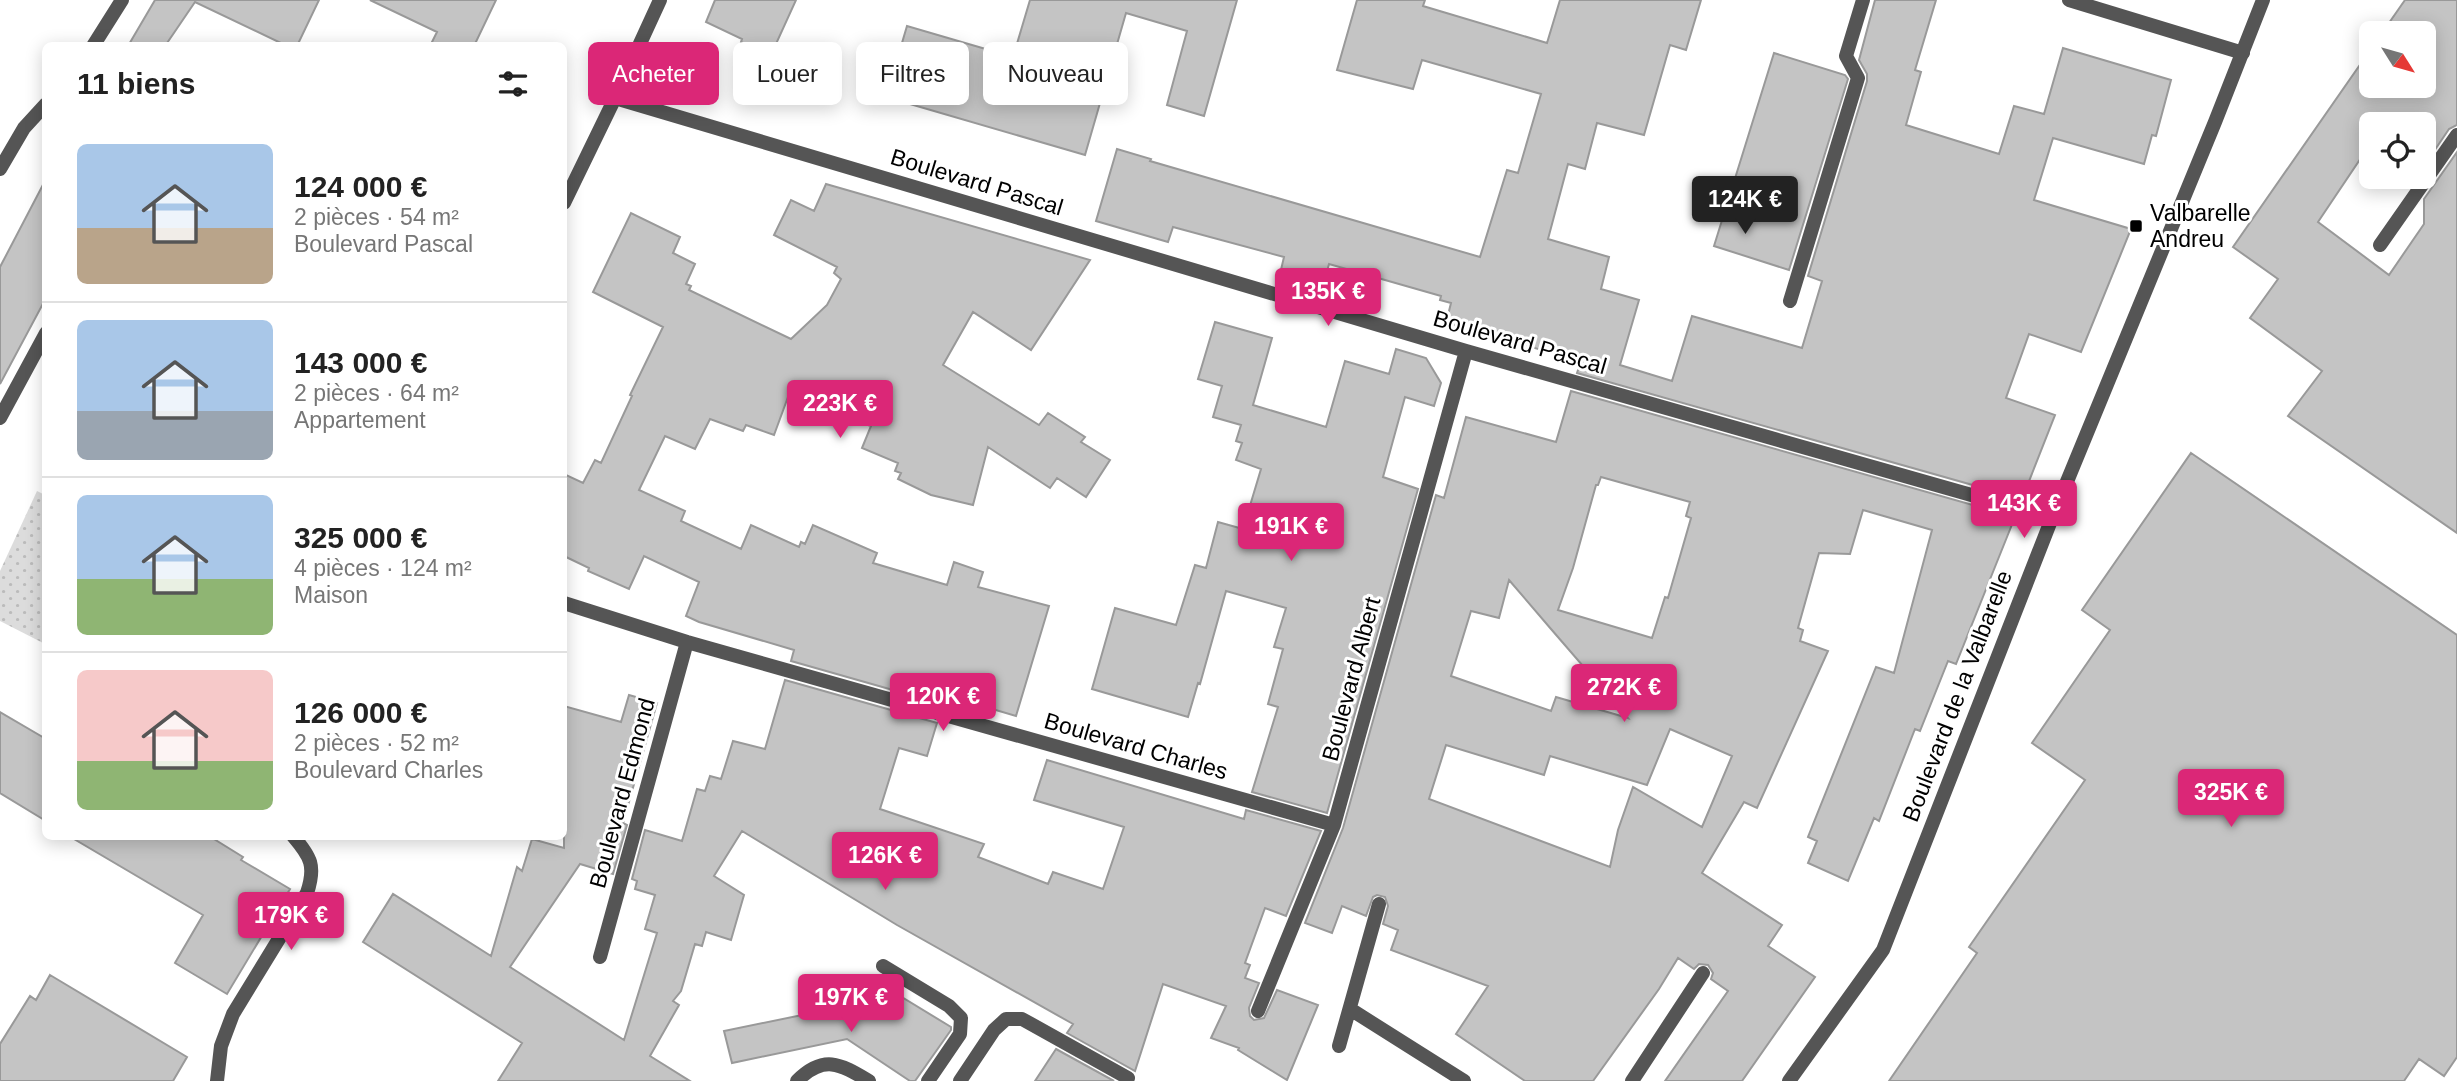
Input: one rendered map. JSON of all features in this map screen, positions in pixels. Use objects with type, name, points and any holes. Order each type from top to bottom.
[{"type":"street","points":[[96,42],[122,0]]},
{"type":"street","points":[[641,42],[660,0]]},
{"type":"street","points":[[1790,301],[1857,78],[1846,56],[1863,0]]},
{"type":"street","points":[[2069,0],[2242,53]]},
{"type":"street","name":"Boulevard de la Valbarelle","points":[[1789,1081],[1883,950],[2052,518],[2263,0]]},
{"type":"street","points":[[567,197],[612,105]]},
{"type":"street","name":"Boulevard Pascal","points":[[639,105],[1466,351],[2052,518]]},
{"type":"street","points":[[0,169],[24,128],[42,108]]},
{"type":"street","points":[[2380,245],[2457,135]]},
{"type":"street","points":[[0,418],[42,340]]},
{"type":"street","name":"Boulevard Albert","points":[[1258,1010],[1334,825],[1466,351]]},
{"type":"street","name":"Boulevard Charles","points":[[567,604],[687,642],[1334,825]]},
{"type":"street","name":"Boulevard Edmond","points":[[600,957],[687,642]]},
{"type":"street","points":[[217,1081],[221,1046],[233,1014],[307,893],[313,877],[311,860],[296,840]]},
{"type":"street","points":[[1339,1046],[1379,904]]},
{"type":"street","points":[[883,965],[949,1006],[961,1018],[960,1034],[928,1081]]},
{"type":"street","points":[[1632,1081],[1703,973]]},
{"type":"street","points":[[1350,1009],[1464,1081]]},
{"type":"street","points":[[960,1081],[994,1030],[1006,1018],[1022,1019],[1128,1078]]},
{"type":"street","points":[[797,1081],[816,1066],[832,1063],[869,1081]]},
{"type":"shaded area","points":[[37,491],[42,494],[42,642],[0,621],[0,571]]},
{"type":"building","points":[[155,0],[319,0],[299,42],[279,42],[195,2],[168,42],[130,42]]},
{"type":"building","points":[[370,0],[496,0],[476,42],[432,42],[437,32]]},
{"type":"building","points":[[715,0],[796,0],[777,42],[741,42],[742,39],[706,22]]},
{"type":"building","points":[[1030,0],[1237,0],[1204,116],[1167,105],[1187,31],[1126,13],[1118,42],[1017,42]]},
{"type":"building","points":[[1357,0],[1425,0],[1423,6],[1547,43],[1560,0],[1701,0],[1686,50],[1670,45],[1644,135],[1597,123],[1585,169],[1568,164],[1548,239],[1609,257],[1601,289],[1639,300],[1620,365],[1672,381],[1692,316],[1802,348],[1822,281],[1808,276],[1867,81],[1867,74],[1859,60],[1875,0],[1936,0],[1915,70],[1921,72],[1906,125],[1999,154],[2014,106],[2044,114],[2063,48],[2171,80],[2156,136],[2152,135],[2144,164],[2053,138],[2034,200],[2131,229],[2081,352],[2029,334],[2006,398],[2055,415],[2022,499],[1577,373],[1581,361],[1446,323],[1451,303],[1440,300],[1441,296],[1329,264],[1323,286],[1280,274],[1284,257],[1173,227],[1168,242],[1096,221],[1117,149],[1480,257],[1507,170],[1518,173],[1541,94],[1422,60],[1413,89],[1337,70]]},
{"type":"building","points":[[2405,0],[2457,0],[2457,125],[2449,129],[2436,148],[2436,112],[2359,112],[2359,161],[2318,222],[2389,275],[2424,224],[2424,199],[2431,189],[2436,189],[2436,182],[2457,152],[2457,533],[2288,416],[2322,371],[2250,318],[2278,279],[2233,247],[2359,66],[2359,98],[2436,98],[2436,21],[2390,21]]},
{"type":"building","points":[[907,26],[962,42],[902,42]]},
{"type":"building","points":[[969,44],[983,48],[983,105],[1099,105],[1085,155],[913,105],[969,105]]},
{"type":"building","points":[[1774,53],[1845,75],[1848,79],[1789,270],[1714,246]]},
{"type":"building","points":[[826,184],[1090,260],[1031,350],[973,312],[943,365],[1039,425],[1048,413],[1085,437],[1081,442],[1110,460],[1086,497],[1057,478],[1050,488],[988,447],[973,505],[931,495],[898,479],[901,473],[895,471],[898,463],[862,448],[871,426],[788,397],[774,435],[746,425],[743,431],[710,419],[695,449],[665,436],[639,490],[685,511],[681,521],[741,549],[751,525],[799,547],[801,542],[805,544],[813,525],[877,553],[873,563],[947,585],[954,562],[983,572],[978,587],[1049,606],[1016,716],[945,695],[942,704],[791,661],[794,650],[699,622],[686,616],[699,582],[644,556],[629,589],[588,571],[589,568],[567,557],[567,475],[583,483],[595,460],[601,463],[663,327],[593,292],[631,213],[680,237],[673,253],[695,264],[686,284],[691,286],[689,290],[791,339],[827,305],[841,279],[834,273],[837,267],[774,235],[791,200],[814,211]]},
{"type":"building","points":[[42,187],[42,305],[0,384],[0,267]]},
{"type":"building","points":[[1215,322],[1272,338],[1253,405],[1326,427],[1345,361],[1389,374],[1396,349],[1426,358],[1441,383],[1434,406],[1405,397],[1383,477],[1418,489],[1327,813],[1252,792],[1278,707],[1268,704],[1283,649],[1274,647],[1286,608],[1226,591],[1188,717],[1092,689],[1115,608],[1176,625],[1195,565],[1206,568],[1218,522],[1243,529],[1261,469],[1236,460],[1242,443],[1236,441],[1241,425],[1213,417],[1222,386],[1198,379]]},
{"type":"building","points":[[1571,391],[2015,517],[1956,664],[1948,661],[1920,731],[1915,729],[1879,821],[1874,818],[1848,881],[1808,863],[1817,841],[1808,837],[1876,667],[1894,673],[1932,530],[1863,510],[1850,554],[1819,553],[1798,628],[1803,630],[1800,641],[1828,651],[1757,808],[1744,802],[1702,873],[1782,925],[1768,946],[1815,977],[1742,1081],[1665,1081],[1728,991],[1711,979],[1713,973],[1708,965],[1699,964],[1694,969],[1678,958],[1593,1081],[1525,1081],[1456,1034],[1488,986],[1391,950],[1398,930],[1383,924],[1388,906],[1385,897],[1373,897],[1366,916],[1342,906],[1332,933],[1305,923],[1343,828],[1436,495],[1444,498],[1466,417],[1556,442]],"holes":[[[1601,477],[1690,502],[1686,516],[1691,518],[1668,598],[1665,597],[1652,638],[1558,610],[1573,568],[1596,485]],[[1509,580],[1628,718],[1556,697],[1551,711],[1451,676],[1471,611],[1499,618]],[[1670,729],[1732,756],[1702,827],[1633,787],[1618,830],[1610,867],[1429,799],[1446,745],[1544,775],[1550,756],[1647,785]]]},
{"type":"building","points":[[2191,453],[2457,635],[2457,1057],[2444,1076],[2419,1059],[2404,1081],[1889,1081],[1977,953],[1969,947],[2085,780],[2032,743],[2110,630],[2082,610]]},
{"type":"building","points":[[785,680],[937,723],[927,756],[899,748],[880,809],[984,844],[978,857],[1048,884],[1053,872],[1103,889],[1124,827],[1034,800],[1047,760],[1244,819],[1246,810],[1321,831],[1286,916],[1265,908],[1245,963],[1250,965],[1245,978],[1259,983],[1249,1008],[1250,1016],[1254,1020],[1264,1018],[1277,990],[1318,1005],[1287,1080],[1238,1050],[1239,1048],[1211,1038],[1226,1006],[1163,984],[1135,1071],[1067,1033],[1073,1024],[897,925],[742,831],[714,876],[744,895],[731,940],[706,932],[702,946],[695,944],[681,991],[673,1001],[679,1005],[650,1056],[690,1081],[498,1081],[522,1043],[363,942],[393,894],[491,956],[517,867],[522,871],[532,840],[564,848],[564,840],[567,840],[567,707],[621,722],[629,695],[657,703],[623,823],[627,825],[613,874],[580,864],[510,967],[624,1040],[657,933],[645,929],[655,895],[635,889],[637,881],[632,879],[645,830],[682,841],[697,789],[705,791],[710,776],[721,779],[733,741],[765,749]]},
{"type":"building","points":[[0,712],[42,737],[42,819],[0,793]]},
{"type":"building","points":[[76,840],[215,840],[243,857],[241,860],[290,889],[227,994],[175,963],[203,915]]},
{"type":"building","points":[[50,975],[187,1057],[173,1081],[0,1081],[0,1044],[30,996],[36,1000]]},
{"type":"building","points":[[900,996],[951,1027],[915,1081],[910,1081],[847,1039],[732,1063],[724,1031]]},
{"type":"building","points":[[1056,1049],[1114,1081],[1035,1081]]},
{"type":"place","name":"Valbarelle Andreu","points":[[2136,226]]}]
